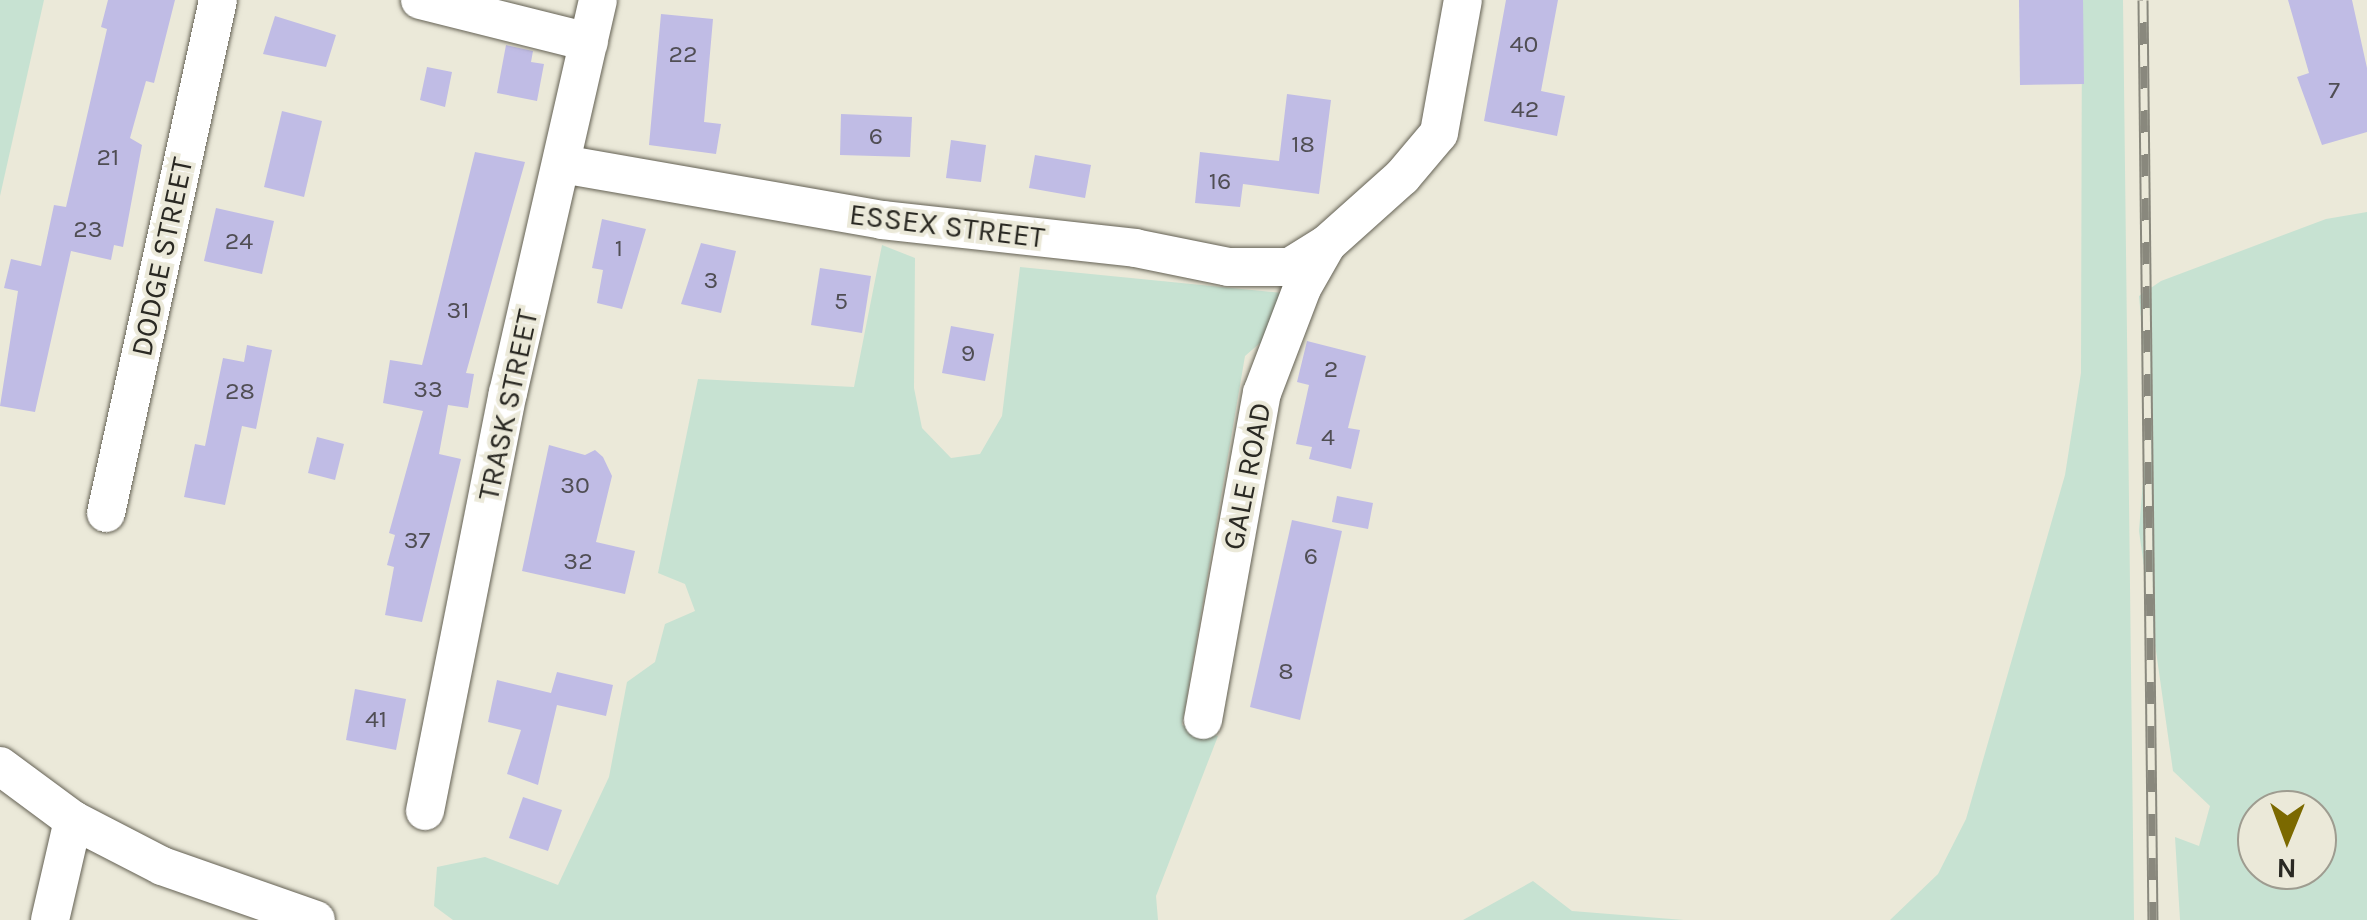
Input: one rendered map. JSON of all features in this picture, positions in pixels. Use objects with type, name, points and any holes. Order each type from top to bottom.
[{"type":"street","name":"DODGE STREET","points":[[106,513],[218,0]]},
{"type":"street","points":[[420,0],[589,42]]},
{"type":"street","name":"TRASK STREET","points":[[425,811],[508,394],[598,0]]},
{"type":"street","points":[[1328,244],[1402,177],[1438,133],[1464,0]]},
{"type":"street","name":"ESSEX STREET","points":[[562,164],[882,220],[1135,248],[1228,267],[1290,268],[1328,244]]},
{"type":"street","name":"GALE ROAD","points":[[1203,720],[1262,393],[1302,288],[1328,244]]},
{"type":"street","points":[[0,766],[73,820],[162,866],[316,920]]},
{"type":"street","points":[[50,920],[73,820]]},
{"type":"green space","points":[[0,0],[44,0],[0,196]]},
{"type":"green space","points":[[2082,0],[2123,0],[2134,920],[1890,920],[1938,874],[1966,819],[2065,475],[2081,373]]},
{"type":"green space","points":[[2367,212],[2367,920],[2180,920],[2175,837],[2199,846],[2210,806],[2173,771],[2139,531],[2149,406],[2139,296],[2161,281],[2326,219]]},
{"type":"green space","points":[[882,245],[915,258],[914,388],[922,428],[951,458],[980,454],[1002,416],[1020,267],[1282,293],[1275,330],[1245,356],[1182,725],[1218,736],[1156,896],[1158,920],[453,920],[434,906],[437,867],[485,857],[558,885],[609,777],[627,682],[655,662],[665,624],[695,611],[685,584],[658,573],[698,379],[854,387]]},
{"type":"green space","points":[[1533,881],[1572,911],[1684,920],[1463,920]]},
{"type":"building","points":[[108,0],[175,0],[154,83],[146,81],[130,138],[142,145],[123,247],[114,245],[111,260],[71,251],[35,412],[0,406],[18,291],[4,288],[11,259],[41,266],[54,205],[66,207],[107,29],[101,27]]},
{"type":"building","points":[[1506,0],[1558,0],[1541,91],[1565,96],[1557,136],[1484,121]]},
{"type":"building","points":[[2019,0],[2083,0],[2084,84],[2020,85]]},
{"type":"building","points":[[2288,0],[2352,0],[2367,68],[2367,132],[2322,145],[2297,77],[2309,73]]},
{"type":"building","points":[[661,14],[713,19],[704,122],[721,124],[716,154],[649,145]]},
{"type":"building","points":[[275,16],[336,35],[326,67],[263,54]]},
{"type":"building","points":[[506,45],[533,51],[531,62],[544,64],[537,101],[497,93]]},
{"type":"building","points":[[427,67],[452,72],[445,107],[420,100]]},
{"type":"building","points":[[1287,94],[1331,100],[1319,194],[1243,184],[1240,207],[1195,203],[1200,152],[1279,161]]},
{"type":"building","points":[[282,111],[322,121],[304,197],[264,187]]},
{"type":"building","points":[[841,114],[912,117],[910,157],[840,155]]},
{"type":"building","points":[[951,140],[986,145],[981,182],[946,178]]},
{"type":"building","points":[[475,152],[525,162],[466,373],[474,374],[468,408],[448,405],[439,454],[461,459],[422,622],[385,615],[394,567],[387,565],[395,535],[389,533],[423,411],[383,403],[390,360],[422,365]]},
{"type":"building","points":[[1035,155],[1091,165],[1085,198],[1029,188]]},
{"type":"building","points":[[216,208],[274,221],[262,274],[204,261]]},
{"type":"building","points":[[602,219],[646,229],[622,309],[597,303],[603,270],[592,268]]},
{"type":"building","points":[[701,243],[736,251],[721,313],[681,304]]},
{"type":"building","points":[[820,268],[871,276],[862,333],[811,325]]},
{"type":"building","points":[[951,326],[994,334],[985,381],[942,373]]},
{"type":"building","points":[[1307,341],[1366,356],[1348,428],[1360,430],[1351,469],[1309,459],[1312,447],[1296,444],[1309,385],[1297,382]]},
{"type":"building","points":[[247,345],[272,350],[256,429],[242,426],[225,505],[184,497],[195,444],[205,446],[223,358],[244,362]]},
{"type":"building","points":[[317,437],[344,444],[335,480],[308,473]]},
{"type":"building","points":[[549,445],[585,455],[595,450],[603,457],[612,476],[596,542],[635,551],[625,594],[522,571]]},
{"type":"building","points":[[1337,496],[1373,503],[1368,529],[1332,522]]},
{"type":"building","points":[[1292,520],[1342,531],[1300,720],[1250,707]]},
{"type":"building","points":[[557,672],[613,685],[606,716],[557,705],[538,785],[507,774],[521,730],[488,722],[497,680],[551,693]]},
{"type":"building","points":[[355,689],[406,699],[396,750],[346,740]]},
{"type":"building","points":[[523,797],[562,810],[548,851],[509,838]]},
{"type":"railway","points":[[2143,0],[2153,920]]}]
